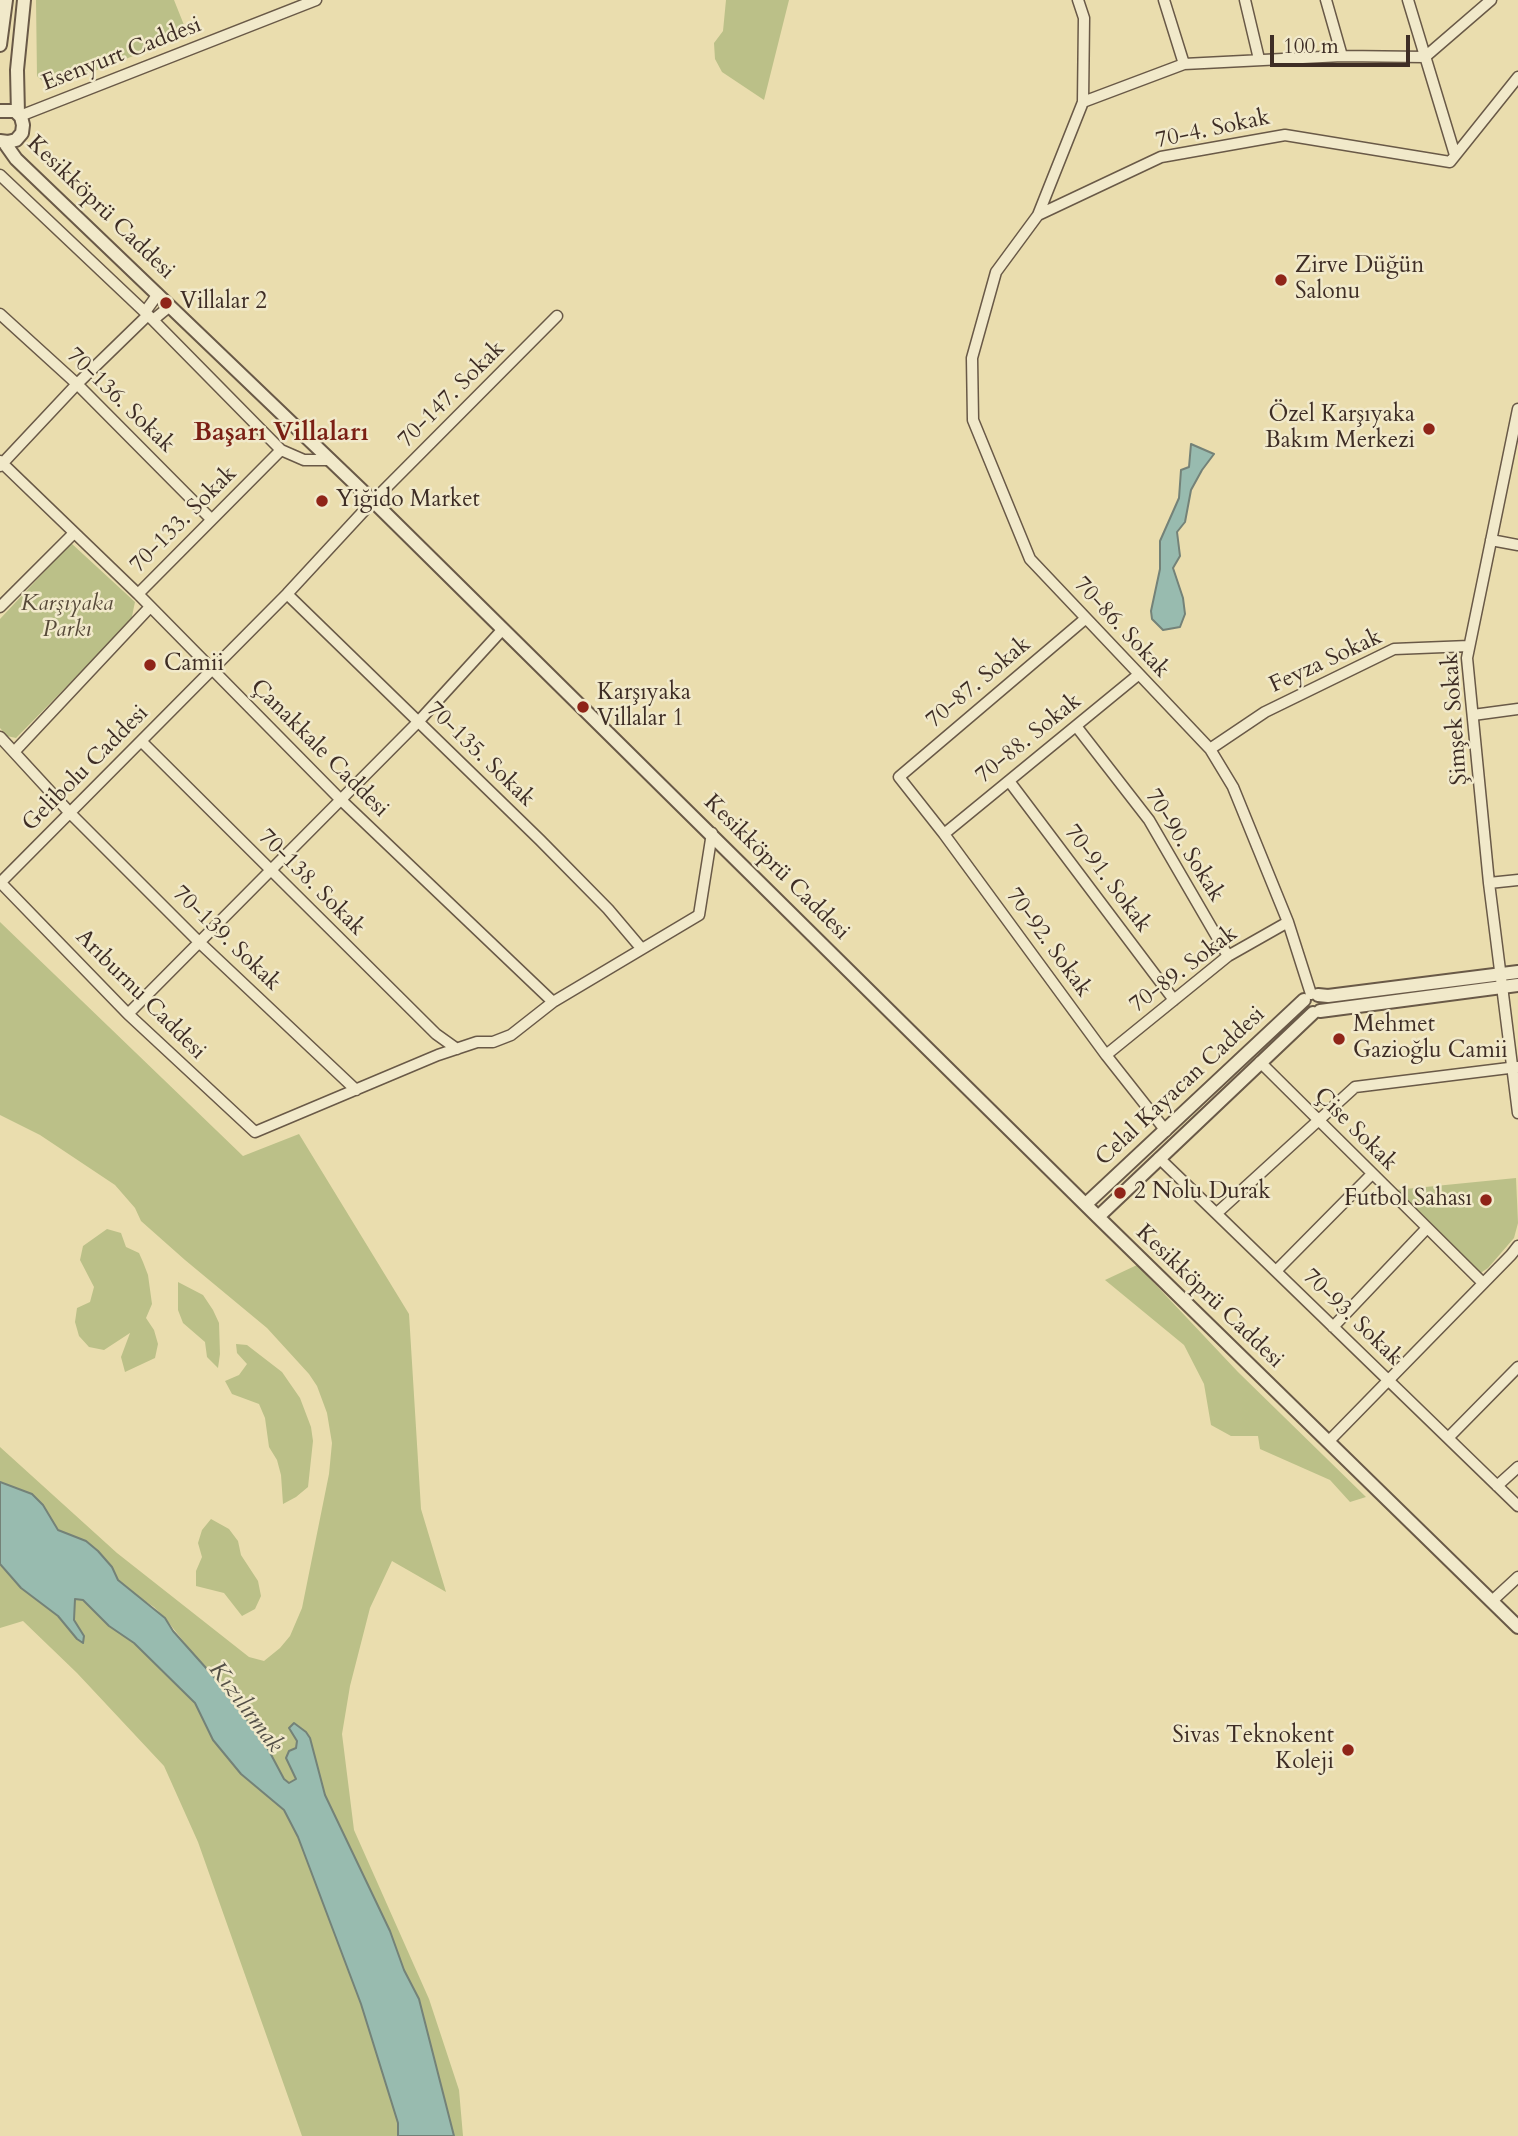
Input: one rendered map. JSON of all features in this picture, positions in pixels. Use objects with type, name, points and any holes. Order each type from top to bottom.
[{"type":"street","points":[[0,45],[6,0]]},
{"type":"street","name":"Kesikköprü Caddesi","points":[[19,115],[17,70],[24,0]]},
{"type":"street","name":"Esenyurt Caddesi","points":[[19,115],[316,0]]},
{"type":"street","points":[[1038,215],[1083,102],[1084,18],[1078,0]]},
{"type":"street","points":[[1164,0],[1184,64]]},
{"type":"street","points":[[1245,0],[1259,59]]},
{"type":"street","points":[[1326,0],[1342,55]]},
{"type":"street","points":[[1408,0],[1455,155]]},
{"type":"street","points":[[1083,102],[1184,64],[1342,55],[1425,57],[1491,0]]},
{"type":"street","points":[[1455,155],[1518,77]]},
{"type":"street","points":[[0,111],[9,110],[19,115],[23,125],[22,134],[13,141],[2,141]]},
{"type":"street","name":"70-4. Sokak","points":[[996,272],[1038,215],[1161,157],[1285,135],[1450,162],[1455,155]]},
{"type":"street","name":"Kesikköprü Caddesi","points":[[2,141],[16,159],[373,500],[1098,1217],[1518,1627]]},
{"type":"street","name":"Kesikköprü Caddesi","points":[[0,175],[149,316],[281,450]]},
{"type":"street","name":"70-86. Sokak","points":[[996,272],[972,358],[974,419],[1030,559],[1210,749],[1233,787],[1288,922],[1311,996]]},
{"type":"street","points":[[149,316],[158,294]]},
{"type":"street","points":[[1,463],[77,384],[149,316],[170,306]]},
{"type":"street","name":"70-136. Sokak","points":[[0,313],[77,384],[211,519]]},
{"type":"street","name":"70-147. Sokak","points":[[373,500],[557,316]]},
{"type":"street","name":"Şimşek Sokak","points":[[1518,409],[1467,657],[1489,883],[1515,1067],[1518,1113]]},
{"type":"street","points":[[281,450],[304,460],[331,460]]},
{"type":"street","name":"70-133. Sokak","points":[[138,594],[281,450]]},
{"type":"street","name":"Çanakkale Caddesi","points":[[1,463],[138,594],[340,799],[553,1002]]},
{"type":"street","name":"Gelibolu Caddesi","points":[[0,882],[287,594],[373,500]]},
{"type":"street","points":[[0,607],[74,533]]},
{"type":"street","points":[[1491,540],[1518,545]]},
{"type":"street","name":"70-135. Sokak","points":[[287,594],[550,849],[641,947]]},
{"type":"street","points":[[13,752],[150,607]]},
{"type":"street","name":"70-87. Sokak","points":[[899,777],[1085,619]]},
{"type":"street","points":[[128,1014],[418,722],[503,629]]},
{"type":"street","name":"Feyza Sokak","points":[[1210,749],[1265,712],[1394,649],[1469,646]]},
{"type":"street","name":"70-88. Sokak","points":[[944,834],[1138,675]]},
{"type":"street","points":[[1473,715],[1518,709]]},
{"type":"street","name":"70-90. Sokak","points":[[1076,726],[1149,820],[1228,956]]},
{"type":"street","name":"70-139. Sokak","points":[[0,737],[70,813],[199,942],[356,1090]]},
{"type":"street","name":"70-138. Sokak","points":[[141,741],[436,1034],[457,1049]]},
{"type":"street","name":"70-92. Sokak","points":[[899,777],[1106,1055],[1166,1131]]},
{"type":"street","name":"70-91. Sokak","points":[[1009,781],[1174,1000]]},
{"type":"street","points":[[356,1090],[457,1049],[477,1042],[493,1042],[510,1035],[553,1002],[641,947],[699,915],[712,834]]},
{"type":"street","points":[[1489,883],[1518,880]]},
{"type":"street","name":"Arıburnu Caddesi","points":[[0,882],[128,1014],[255,1132],[356,1090]]},
{"type":"street","name":"70-89. Sokak","points":[[1106,1055],[1228,956],[1288,922]]},
{"type":"street","points":[[1518,972],[1501,980],[1316,1012],[1306,1010],[1311,996],[1501,980],[1518,985]]},
{"type":"street","name":"Celal Kayacan Caddesi","points":[[1086,1205],[1311,996]]},
{"type":"street","name":"Celal Kayacan Caddesi","points":[[1098,1217],[1316,1012]]},
{"type":"street","name":"Çise Sokak","points":[[1260,1062],[1483,1283]]},
{"type":"street","points":[[1217,1213],[1355,1087],[1515,1067]]},
{"type":"street","name":"70-93. Sokak","points":[[1159,1158],[1518,1506]]},
{"type":"street","points":[[1276,1271],[1373,1174]]},
{"type":"street","points":[[1333,1327],[1427,1228]]},
{"type":"street","points":[[1328,1442],[1518,1245]]},
{"type":"street","points":[[1448,1438],[1518,1367]]},
{"type":"street","points":[[1497,1486],[1518,1467]]},
{"type":"street","points":[[1492,1601],[1518,1577]]},
{"type":"green space","points":[[36,0],[174,0],[188,35],[50,88],[37,76]]},
{"type":"green space","points":[[726,0],[789,0],[764,100],[722,72],[715,59],[714,43],[723,31]]},
{"type":"green space","name":"Karşıyaka Parkı","points":[[71,543],[135,602],[131,621],[16,738],[7,736],[0,728],[0,619]]},
{"type":"green space","points":[[0,922],[243,1156],[299,1134],[409,1314],[421,1509],[446,1592],[392,1561],[370,1608],[350,1686],[342,1734],[354,1830],[429,1999],[459,2090],[463,2136],[454,2136],[419,1999],[404,1970],[390,1931],[325,1795],[317,1770],[297,1741],[296,1779],[289,1783],[284,1779],[267,1747],[165,1618],[154,1607],[128,1590],[118,1580],[112,1567],[86,1541],[58,1530],[43,1505],[32,1494],[0,1482],[0,1447],[117,1553],[249,1657],[264,1661],[290,1636],[302,1608],[329,1474],[332,1443],[327,1413],[317,1386],[267,1328],[141,1221],[135,1208],[115,1185],[40,1135],[0,1115]]},
{"type":"green space","points":[[1516,1178],[1518,1223],[1514,1238],[1488,1268],[1479,1274],[1395,1190]]},
{"type":"green space","points":[[107,1229],[121,1233],[126,1247],[139,1253],[143,1262],[148,1275],[152,1304],[146,1318],[154,1330],[158,1344],[155,1358],[125,1372],[121,1357],[130,1333],[104,1350],[89,1347],[79,1336],[75,1322],[77,1308],[90,1302],[94,1287],[80,1260],[83,1246]]},
{"type":"green space","points":[[1137,1265],[1238,1372],[1366,1497],[1350,1502],[1330,1480],[1260,1449],[1258,1436],[1231,1436],[1211,1425],[1204,1384],[1184,1345],[1105,1280]]},
{"type":"green space","points":[[178,1282],[203,1295],[213,1310],[219,1323],[218,1368],[207,1357],[205,1342],[183,1323],[178,1310]]},
{"type":"green space","points":[[236,1344],[247,1345],[282,1372],[300,1398],[311,1427],[313,1441],[308,1487],[283,1504],[281,1475],[277,1460],[269,1447],[265,1418],[259,1404],[232,1394],[225,1381],[239,1375],[247,1364],[237,1353]]},
{"type":"green space","points":[[211,1519],[229,1529],[238,1541],[241,1555],[258,1581],[261,1596],[255,1609],[242,1616],[224,1593],[196,1586],[196,1571],[202,1557],[198,1543],[202,1530]]},
{"type":"green space","points":[[0,1564],[21,1588],[58,1616],[77,1639],[84,1636],[74,1620],[75,1599],[83,1600],[109,1626],[134,1643],[195,1703],[213,1740],[241,1774],[284,1810],[298,1837],[361,2004],[398,2123],[398,2136],[302,2136],[198,1842],[164,1766],[77,1673],[23,1621],[0,1628]]},
{"type":"water","points":[[1191,444],[1214,454],[1191,490],[1185,522],[1177,532],[1180,556],[1173,568],[1183,598],[1185,614],[1180,627],[1163,630],[1152,619],[1151,611],[1160,569],[1160,541],[1179,498],[1181,470],[1189,467]]},
{"type":"water","name":"Kızılırmak","points":[[0,1482],[32,1494],[43,1505],[58,1530],[86,1541],[112,1567],[118,1580],[165,1618],[173,1631],[223,1687],[267,1747],[284,1779],[289,1783],[296,1779],[286,1758],[289,1751],[296,1748],[297,1741],[289,1728],[294,1723],[306,1732],[325,1795],[390,1931],[404,1970],[419,1999],[454,2136],[398,2136],[398,2123],[361,2004],[298,1837],[284,1810],[241,1774],[213,1740],[195,1703],[134,1643],[109,1626],[83,1600],[75,1599],[74,1620],[84,1636],[83,1643],[58,1616],[21,1588],[0,1564]]},
{"type":"place","name":"Zirve Düğün Salonu","points":[[1281,280]]},
{"type":"place","name":"Villalar 2","points":[[166,303]]},
{"type":"place","name":"Özel Karşıyaka Bakım Merkezi","points":[[1429,429]]},
{"type":"place","name":"Yiğido Market","points":[[322,501]]},
{"type":"place","name":"Camii","points":[[150,665]]},
{"type":"place","name":"Karşıyaka Villalar 1","points":[[583,707]]},
{"type":"place","name":"Mehmet Gazioğlu Camii","points":[[1339,1039]]},
{"type":"place","name":"2 Nolu Durak","points":[[1120,1193]]},
{"type":"place","name":"Futbol Sahası","points":[[1486,1200]]},
{"type":"place","name":"Sivas Teknokent Koleji","points":[[1348,1750]]},
{"type":"district","name":"Başarı Villaları","points":[[281,434]]}]
